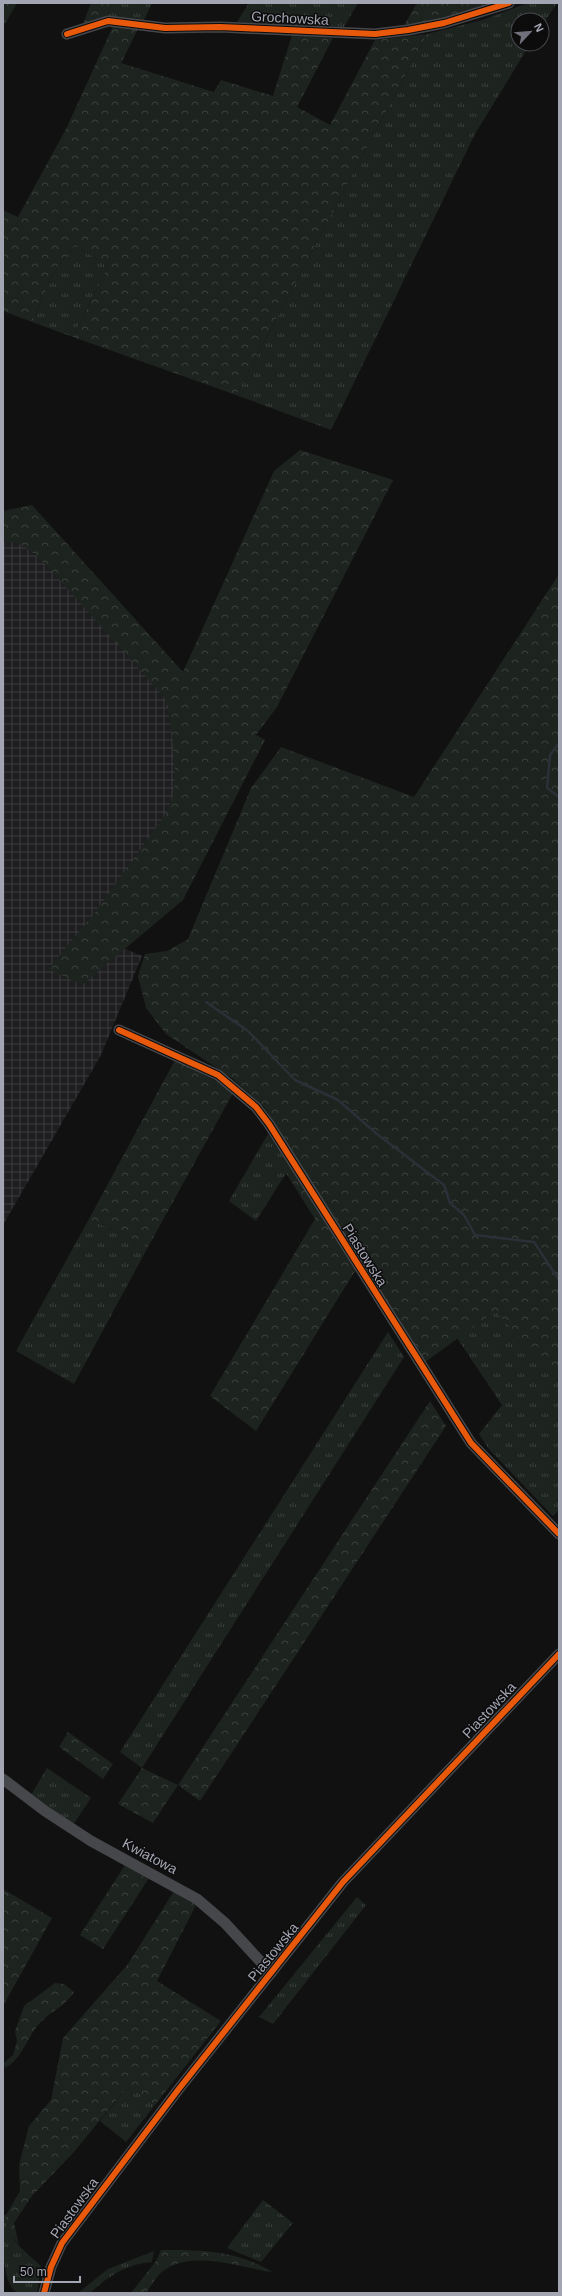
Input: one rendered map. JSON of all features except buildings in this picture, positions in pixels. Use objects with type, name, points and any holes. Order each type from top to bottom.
[{"type":"street","name":"Grochowska","points":[[67,34],[114,21],[165,28],[220,27],[375,34],[408,30],[444,23],[509,3]]},
{"type":"street","name":"Piastowska","points":[[119,1030],[218,1075],[256,1107],[269,1124],[471,1443],[559,1534]]},
{"type":"street","name":"Piastowska","points":[[44,2293],[51,2267],[62,2243],[178,2090],[343,1882],[559,1654]]},
{"type":"street","name":"Kwiatowa","points":[[3,1779],[44,1811],[91,1841],[197,1899],[225,1923],[271,1973]]},
{"type":"shaded area","points":[[3,511],[202,692],[207,805],[117,945],[142,956],[101,1055],[3,1225]]},
{"type":"green space","points":[[3,3],[17,3],[3,27]]},
{"type":"green space","points":[[91,3],[113,3],[106,18],[83,24]]},
{"type":"green space","points":[[113,3],[152,3],[143,22],[106,18]]},
{"type":"green space","points":[[249,3],[358,3],[344,27],[237,22]]},
{"type":"green space","points":[[417,3],[494,3],[437,21],[403,27]]},
{"type":"green space","points":[[528,3],[557,3],[550,14],[550,12],[510,12],[510,52],[525,52],[475,134],[331,430],[236,395],[427,34],[482,20]]},
{"type":"green space","points":[[113,26],[138,29],[121,63],[214,92],[221,80],[273,96],[292,35],[333,38],[297,107],[330,125],[375,40],[427,34],[236,395],[73,337],[108,267],[75,244],[53,274],[32,322],[3,311],[3,210],[18,217],[67,127]]},
{"type":"green space","points":[[75,244],[108,267],[73,337],[32,322],[53,274]]},
{"type":"green space","points":[[300,450],[393,480],[277,707],[256,735],[265,740],[183,900],[82,985],[48,969],[93,915],[167,812],[173,794],[175,773],[169,717],[164,697],[47,566],[22,546],[16,543],[3,542],[3,511],[32,505],[183,672],[274,471]]},
{"type":"green space","points":[[559,574],[559,1380],[495,1311],[424,1363],[264,1107],[232,1078],[166,1034],[146,1008],[138,976],[145,954],[167,951],[188,939],[251,788],[281,747],[414,797]]},
{"type":"green space","points":[[175,1060],[220,1083],[233,1093],[148,1247],[89,1219]]},
{"type":"green space","points":[[268,1134],[290,1167],[256,1221],[229,1201]]},
{"type":"green space","points":[[290,1166],[355,1271],[256,1431],[210,1396],[315,1219],[286,1173]]},
{"type":"green space","points":[[89,1219],[148,1247],[74,1384],[16,1351]]},
{"type":"green space","points":[[495,1310],[559,1377],[559,1510],[553,1516],[488,1448],[479,1434],[502,1405],[457,1338]]},
{"type":"green space","points":[[388,1332],[404,1357],[142,1768],[120,1752]]},
{"type":"green space","points":[[430,1401],[446,1426],[200,1801],[178,1785]]},
{"type":"green space","points":[[68,1732],[113,1764],[103,1779],[59,1747]]},
{"type":"green space","points":[[47,1768],[91,1798],[73,1825],[31,1795]]},
{"type":"green space","points":[[142,1768],[178,1785],[153,1823],[118,1804]]},
{"type":"green space","points":[[125,1865],[149,1878],[103,1949],[80,1935]]},
{"type":"green space","points":[[3,1889],[52,1918],[3,2006]]},
{"type":"green space","points":[[174,1891],[197,1903],[157,1981],[221,2021],[155,2105],[128,2086],[73,2153],[31,2197],[14,2223],[19,2245],[6,2229],[6,2215],[20,2191],[19,2165],[29,2126],[51,2100],[63,2038],[128,1964]]},
{"type":"green space","points":[[357,1897],[366,1905],[273,2024],[259,2017]]},
{"type":"green space","points":[[55,1983],[64,1984],[74,1992],[63,2004],[48,2015],[38,2025],[17,2058],[5,2068],[4,2063],[13,2055],[17,2041],[15,2031],[24,2006]]},
{"type":"green space","points":[[129,2085],[155,2105],[126,2142],[100,2121]]},
{"type":"green space","points":[[263,2200],[293,2223],[261,2262],[227,2248]]},
{"type":"green space","points":[[3,2215],[6,2215],[7,2224],[13,2238],[41,2266],[37,2293],[19,2293],[13,2289],[8,2281],[3,2246]]},
{"type":"green space","points":[[161,2250],[192,2250],[232,2255],[245,2259],[273,2272],[219,2262],[191,2261],[178,2264],[160,2273],[146,2293],[131,2293],[156,2261]]},
{"type":"green space","points":[[154,2251],[152,2262],[134,2265],[118,2272],[90,2293],[78,2293],[108,2269]]},
{"type":"waterway","points":[[559,743],[550,755],[547,788],[559,797]]},
{"type":"waterway","points":[[206,1002],[248,1031],[295,1080],[338,1100],[377,1134],[444,1185],[450,1203],[464,1215],[475,1235],[534,1242],[559,1280]]},
{"type":"cycle path","points":[[67,34],[108,21],[165,28],[220,27],[375,34],[408,30],[444,23],[509,3]]},
{"type":"cycle path","points":[[119,1030],[218,1075],[256,1107],[269,1124],[471,1443],[559,1534]]},
{"type":"cycle path","points":[[44,2293],[51,2267],[62,2243],[178,2090],[343,1882],[559,1654]]}]
